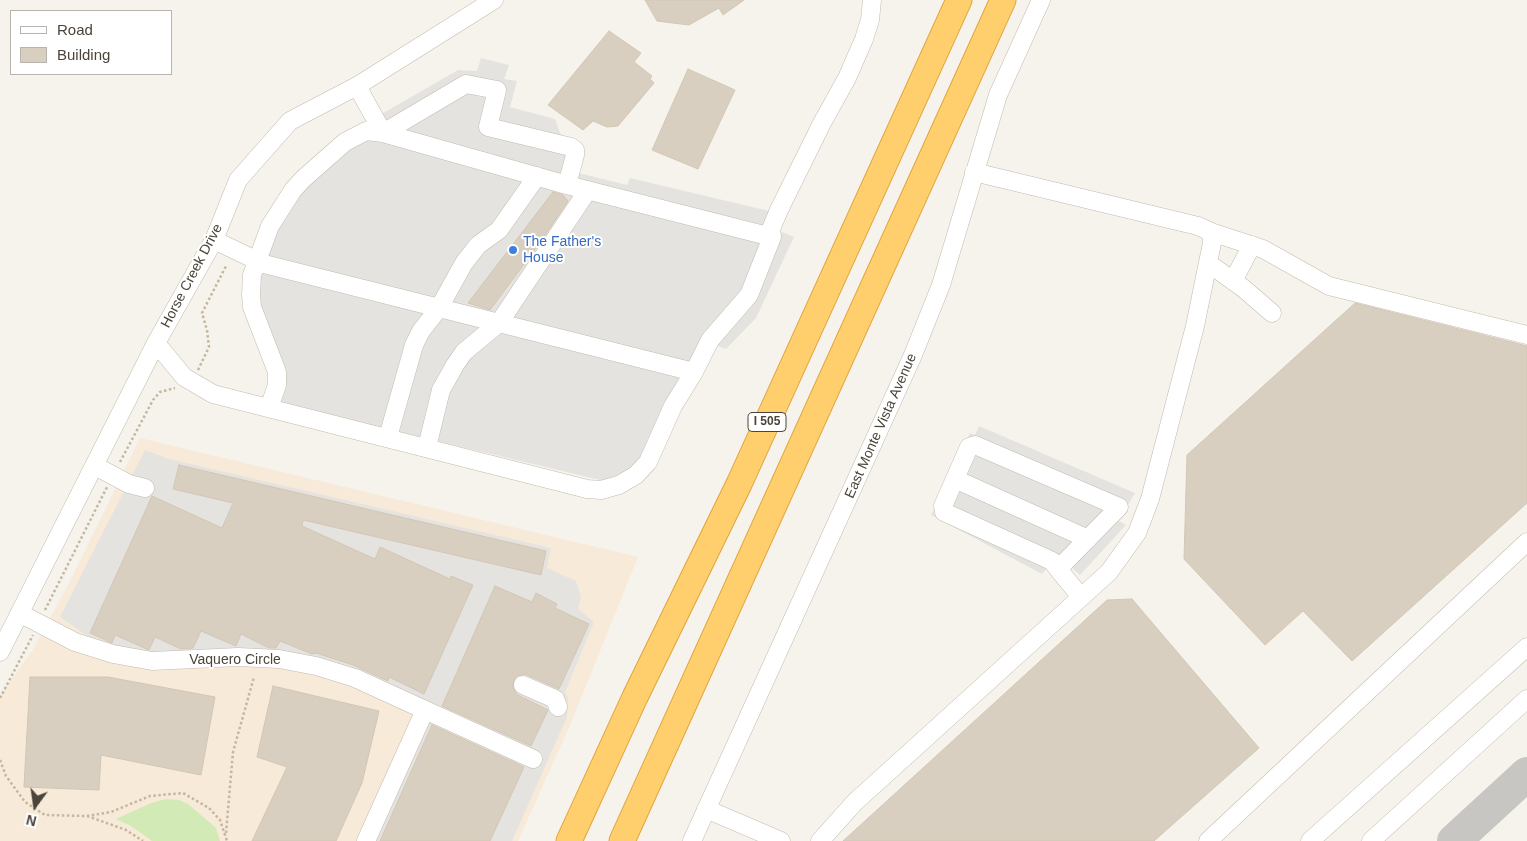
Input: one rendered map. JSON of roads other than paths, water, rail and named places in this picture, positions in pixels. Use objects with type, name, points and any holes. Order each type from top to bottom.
[{"type":"highway","name":"I 505","points":[[569,841],[635,697],[743,475],[959,0]]},
{"type":"highway","name":"I 505","points":[[622,841],[1003,0]]},
{"type":"street","name":"Horse Creek Drive","points":[[0,652],[21,614],[156,343],[214,240],[238,180],[290,121],[357,86],[494,0]]},
{"type":"street","points":[[156,343],[184,376],[196,386],[214,394],[587,489],[601,490],[619,485],[636,475],[648,462],[673,406],[694,372],[710,340],[749,295],[772,237],[771,229],[778,210],[847,78],[864,40],[870,20],[872,0]]},
{"type":"street","name":"East Monte Vista Avenue","points":[[692,841],[913,355],[941,285],[998,95],[1041,0]]},
{"type":"street","points":[[383,132],[466,84],[496,90],[488,127],[572,146],[575,150],[567,185]]},
{"type":"street","points":[[357,86],[383,132]]},
{"type":"street","points":[[269,408],[277,385],[277,372],[252,307],[250,296],[252,275],[270,226],[303,178],[345,142],[366,131],[383,132],[567,185],[772,237]]},
{"type":"street","points":[[974,172],[1198,226],[1263,249],[1329,286],[1527,335]]},
{"type":"street","points":[[388,437],[414,345],[421,331],[439,308],[464,263],[478,245],[499,230],[537,176]]},
{"type":"street","points":[[427,447],[441,390],[455,365],[464,352],[499,323],[588,190]]},
{"type":"street","points":[[820,841],[855,802],[1109,572],[1137,533],[1144,515],[1195,326],[1212,242],[1211,232]]},
{"type":"street","points":[[214,240],[258,262],[694,372]]},
{"type":"street","points":[[1233,281],[1252,245]]},
{"type":"street","points":[[1208,263],[1272,313]]},
{"type":"street","points":[[1081,597],[1052,561],[944,512],[943,506],[969,447],[975,445],[1119,507],[1144,515]]},
{"type":"street","points":[[94,466],[129,484],[145,488]]},
{"type":"street","points":[[955,479],[1088,539]]},
{"type":"street","points":[[1058,569],[1119,507]]},
{"type":"street","points":[[1208,841],[1527,542]]},
{"type":"street","name":"Vaquero Circle","points":[[21,614],[75,642],[113,654],[152,660],[279,659],[316,666],[355,678],[532,759]]},
{"type":"street","points":[[1310,841],[1527,646]]},
{"type":"street","points":[[523,684],[554,699],[558,707]]},
{"type":"street","points":[[1371,841],[1527,699]]},
{"type":"street","points":[[366,841],[425,710]]},
{"type":"street","points":[[706,809],[781,841]]},
{"type":"place","name":"The Father's House","points":[[513,250]]}]
